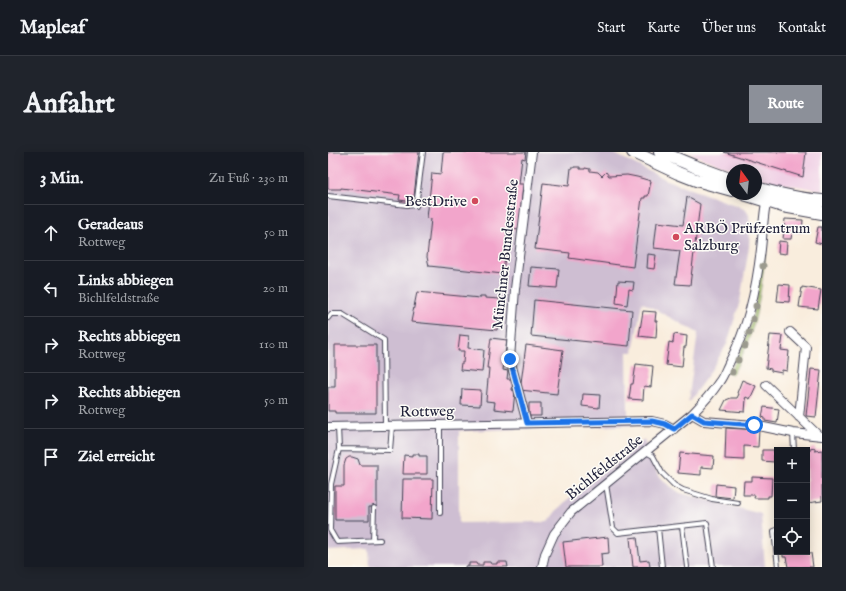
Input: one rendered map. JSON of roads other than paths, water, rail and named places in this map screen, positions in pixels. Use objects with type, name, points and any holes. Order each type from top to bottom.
[{"type":"main road","points":[[633,152],[696,180],[726,188]]},
{"type":"main road","points":[[660,152],[726,178]]},
{"type":"main road","points":[[762,192],[783,206],[822,213]]},
{"type":"main road","points":[[762,196],[785,196],[822,201]]},
{"type":"street","name":"Münchner Bundesstraße","points":[[527,423],[510,359],[515,289],[532,152]]},
{"type":"street","name":"Bichlfeldstraße","points":[[542,567],[544,554],[554,534],[571,512],[692,414],[705,401],[720,381],[734,354],[747,322],[756,284],[767,196]]},
{"type":"street","points":[[790,332],[806,347],[799,417]]},
{"type":"street","points":[[766,385],[820,436]]},
{"type":"street","points":[[692,414],[704,421],[748,425],[820,436]]},
{"type":"street","name":"Rottweg","points":[[328,427],[652,421],[665,424],[674,429]]},
{"type":"lane","points":[[328,196],[416,206],[423,152]]},
{"type":"lane","points":[[328,318],[331,314],[342,314],[384,340],[390,450],[339,449]]},
{"type":"lane","points":[[440,425],[440,513]]},
{"type":"lane","points":[[338,427],[339,449],[331,484],[330,530],[337,542],[380,540]]},
{"type":"lane","points":[[794,432],[794,447]]},
{"type":"lane","points":[[645,451],[653,456],[662,473],[674,485],[683,490],[712,499],[738,503]]},
{"type":"lane","points":[[606,484],[613,528],[618,533],[707,523],[713,567]]},
{"type":"lane","points":[[373,540],[374,508]]},
{"type":"lane","points":[[682,526],[687,567]]},
{"type":"lane","points":[[658,528],[662,567]]},
{"type":"lane","points":[[777,555],[778,567]]},
{"type":"place","name":"BestDrive","points":[[475,201]]},
{"type":"place","name":"ARBÖ Prüfzentrum Salzburg","points":[[676,237]]}]
